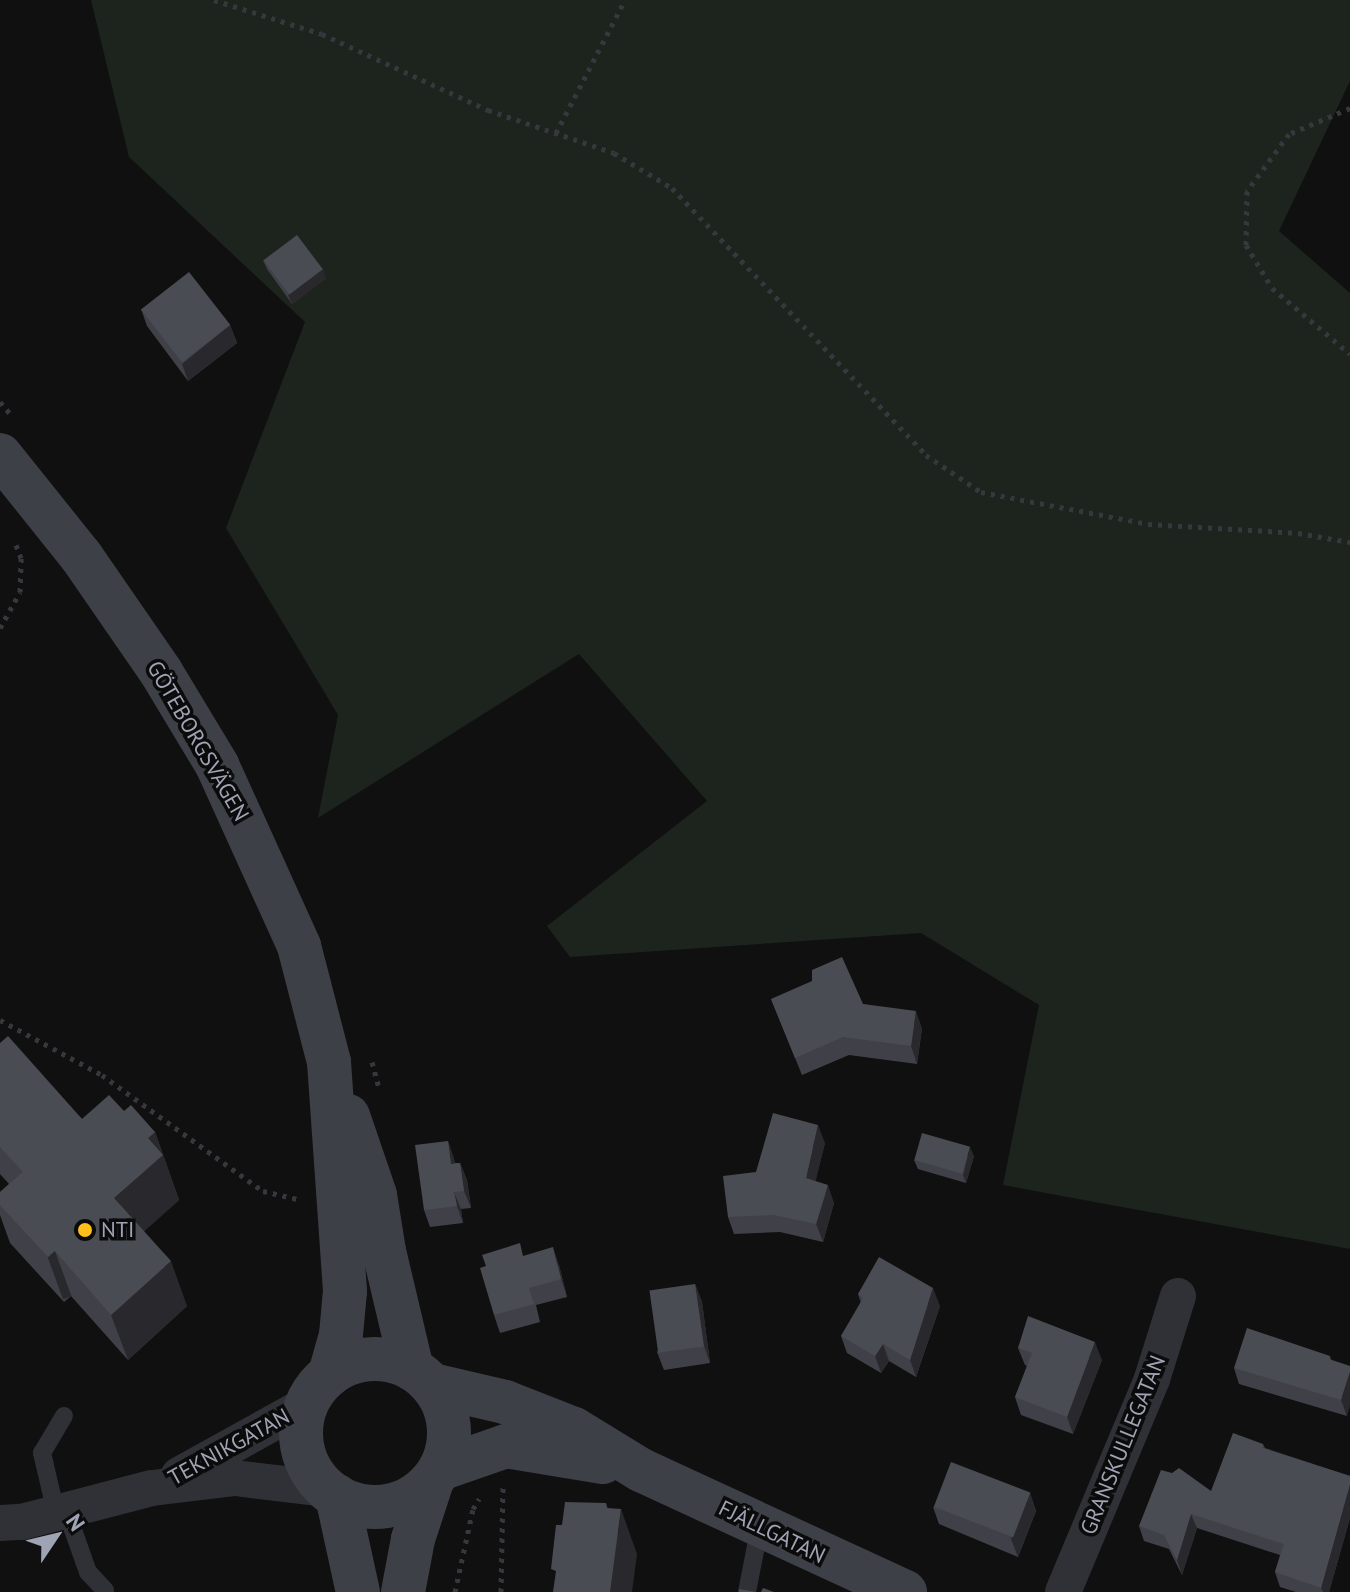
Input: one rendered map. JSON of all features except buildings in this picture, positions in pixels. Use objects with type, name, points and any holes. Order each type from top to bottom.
[{"type":"street","name":"GÖTEBORGSVÄGEN","points":[[0,455],[81,556],[161,672],[217,765],[299,946],[329,1062],[375,1195],[384,1251],[422,1377]]},
{"type":"street","name":"GÖTEBORGSVÄGEN","points":[[318,1389],[341,1335],[345,1291],[329,1062]]},
{"type":"street","name":"GRANSKULLEGATAN","points":[[1063,1592],[1152,1379],[1178,1296]]},
{"type":"street","points":[[403,1592],[413,1539],[448,1444],[448,1419],[422,1377],[389,1360],[364,1359],[318,1389],[301,1427],[303,1450],[312,1472],[332,1493],[361,1506],[387,1506],[412,1497],[436,1475]]},
{"type":"street","name":"FJÄLLGATAN","points":[[422,1377],[505,1402],[574,1429],[641,1470],[905,1592]]},
{"type":"street","name":"TEKNIKGATAN","points":[[152,1488],[211,1459],[318,1389]]},
{"type":"street","name":"FJÄLLGATAN","points":[[436,1475],[506,1446],[641,1470]]},
{"type":"street","name":"TEKNIKGATAN","points":[[0,1523],[22,1522],[152,1488],[235,1478],[332,1493]]},
{"type":"street","points":[[332,1493],[358,1592]]},
{"type":"lane","points":[[64,1416],[42,1453],[61,1512],[88,1572],[105,1590]]},
{"type":"lane","points":[[747,1592],[760,1526]]},
{"type":"path","points":[[214,0],[322,34],[488,110],[614,153],[672,188],[926,455],[981,492],[1148,524],[1298,533],[1350,542]]},
{"type":"path","points":[[556,133],[625,0]]},
{"type":"path","points":[[1350,108],[1289,134],[1247,191],[1246,245],[1272,288],[1350,354]]},
{"type":"path","points":[[0,628],[20,592],[21,558],[11,532]]},
{"type":"path","points":[[0,1020],[102,1075],[263,1191],[306,1201],[339,1200]]},
{"type":"path","points":[[501,1592],[502,1474]]},
{"type":"shaded area","points":[[91,0],[1350,0],[1350,81],[1279,231],[1350,293],[1350,1249],[1003,1185],[1039,1005],[921,933],[570,957],[547,926],[707,801],[579,654],[318,818],[338,715],[226,528],[305,322],[129,157]]},
{"type":"place","name":"NTI","points":[[85,1230]]}]
